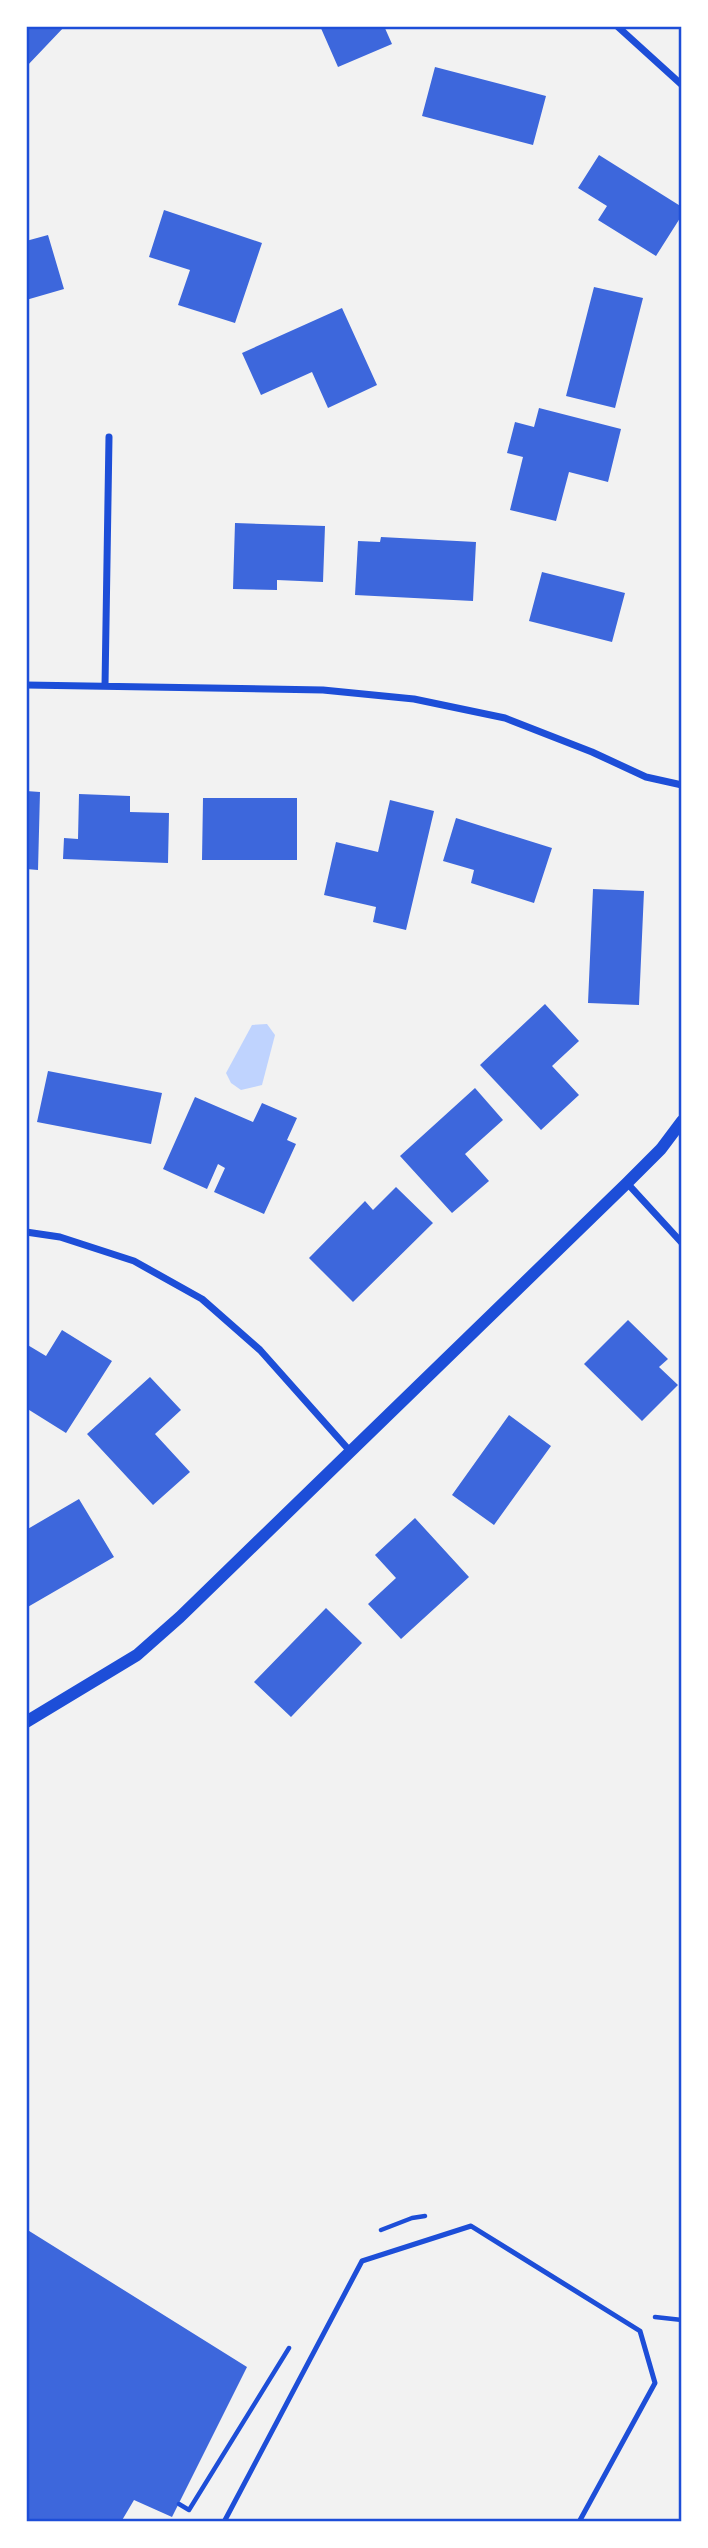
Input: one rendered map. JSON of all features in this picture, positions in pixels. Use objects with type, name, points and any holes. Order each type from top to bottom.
[{"type":"street","points":[[617,26],[640,50],[682,85]]},
{"type":"street","points":[[105,686],[109,437]]},
{"type":"street","points":[[26,685],[323,690],[414,699],[505,718],[592,752],[646,777],[682,785]]},
{"type":"street","points":[[26,1722],[137,1655],[180,1617],[627,1183],[661,1149],[682,1121]]},
{"type":"street","points":[[627,1183],[682,1243]]},
{"type":"street","points":[[26,1232],[60,1237],[134,1261],[202,1299],[260,1350],[349,1450]]},
{"type":"lane","points":[[224,2522],[362,2261],[471,2226],[640,2331],[655,2383],[579,2522]]},
{"type":"path","points":[[369,2234],[412,2218],[434,2215]]},
{"type":"path","points":[[655,2316],[682,2320]]},
{"type":"path","points":[[179,2504],[189,2510],[291,2345]]},
{"type":"water","points":[[267,1024],[275,1035],[262,1085],[241,1090],[231,1083],[226,1073],[252,1025]]},
{"type":"building","points":[[26,26],[65,26],[26,67]]},
{"type":"building","points":[[320,26],[384,26],[392,44],[338,67]]},
{"type":"building","points":[[435,67],[546,96],[533,145],[422,116]]},
{"type":"building","points":[[599,155],[682,207],[682,215],[656,256],[598,220],[607,206],[578,188]]},
{"type":"building","points":[[164,210],[262,243],[235,323],[178,305],[190,270],[149,257]]},
{"type":"building","points":[[48,235],[64,289],[26,300],[26,241]]},
{"type":"building","points":[[594,287],[643,298],[615,408],[566,396]]},
{"type":"building","points":[[342,308],[377,385],[328,408],[312,372],[261,395],[242,353]]},
{"type":"building","points":[[539,408],[621,429],[608,482],[569,472],[556,521],[510,510],[523,457],[507,453],[515,422],[534,427]]},
{"type":"building","points":[[235,523],[325,526],[323,582],[277,580],[277,590],[233,589]]},
{"type":"building","points":[[381,537],[476,542],[473,601],[355,595],[358,541],[380,542]]},
{"type":"building","points":[[542,572],[625,593],[612,642],[529,621]]},
{"type":"building","points":[[26,791],[40,792],[38,870],[26,869]]},
{"type":"building","points":[[79,794],[130,796],[130,812],[169,813],[168,863],[63,859],[64,838],[78,839]]},
{"type":"building","points":[[203,798],[297,798],[297,860],[202,860]]},
{"type":"building","points":[[390,800],[434,811],[406,930],[373,922],[376,907],[324,895],[336,842],[378,852]]},
{"type":"building","points":[[456,818],[552,848],[534,903],[471,883],[474,870],[443,861]]},
{"type":"building","points":[[593,889],[644,891],[639,1005],[588,1003]]},
{"type":"building","points":[[545,1004],[579,1041],[552,1066],[579,1095],[541,1130],[480,1065]]},
{"type":"building","points":[[48,1071],[162,1093],[151,1144],[37,1122]]},
{"type":"building","points":[[475,1088],[503,1120],[465,1154],[489,1181],[452,1213],[400,1156]]},
{"type":"building","points":[[195,1097],[253,1122],[262,1103],[297,1118],[287,1140],[296,1144],[264,1214],[214,1192],[225,1168],[218,1164],[207,1189],[163,1169]]},
{"type":"building","points":[[396,1187],[433,1223],[353,1302],[309,1258],[365,1201],[373,1210]]},
{"type":"building","points":[[628,1320],[668,1359],[659,1367],[678,1385],[642,1421],[584,1364]]},
{"type":"building","points":[[62,1330],[112,1361],[66,1433],[26,1408],[26,1344],[46,1356]]},
{"type":"building","points":[[150,1377],[181,1410],[155,1434],[190,1472],[153,1505],[87,1434]]},
{"type":"building","points":[[509,1415],[551,1446],[494,1525],[452,1495]]},
{"type":"building","points":[[79,1499],[114,1557],[26,1608],[26,1530]]},
{"type":"building","points":[[415,1518],[469,1577],[401,1639],[368,1604],[396,1578],[375,1555]]},
{"type":"building","points":[[326,1608],[362,1643],[291,1717],[254,1682]]},
{"type":"building","points":[[26,2229],[247,2367],[172,2517],[134,2500],[121,2522],[26,2522]]}]
